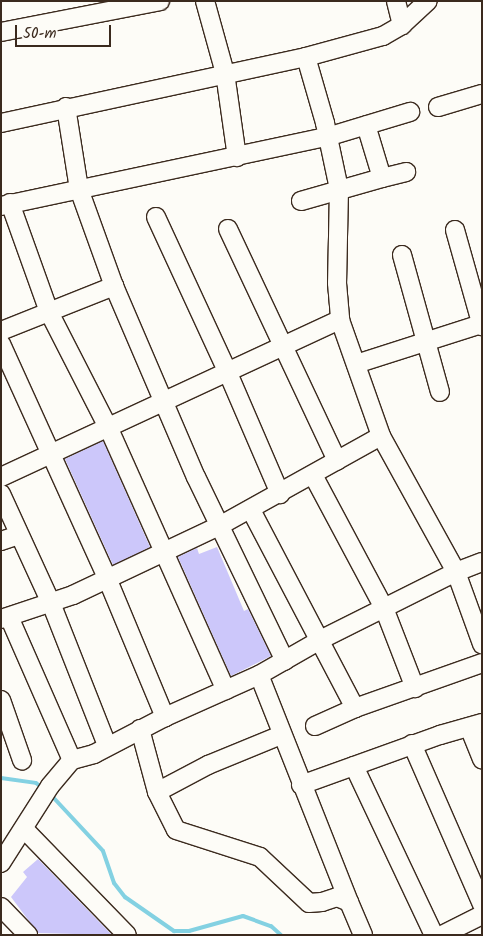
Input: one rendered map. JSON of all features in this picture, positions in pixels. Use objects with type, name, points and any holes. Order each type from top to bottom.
[{"type":"street","points":[[1,32],[160,1]]},
{"type":"street","points":[[205,1],[225,73],[237,157]]},
{"type":"street","points":[[396,1],[402,25]]},
{"type":"street","points":[[1,123],[66,107],[306,57],[383,36],[402,25],[428,1]]},
{"type":"street","points":[[306,57],[339,189],[337,283],[340,320],[381,436],[456,572],[482,644]]},
{"type":"street","points":[[438,107],[482,94]]},
{"type":"street","points":[[66,107],[79,189],[114,286],[196,477],[285,661]]},
{"type":"street","points":[[226,690],[109,429],[49,312],[5,204],[237,157],[327,136],[410,112]]},
{"type":"street","points":[[366,125],[382,178]]},
{"type":"street","points":[[301,200],[406,172]]},
{"type":"street","points":[[156,217],[228,373],[280,494]]},
{"type":"street","points":[[228,229],[337,461]]},
{"type":"street","points":[[356,364],[481,325],[455,230]]},
{"type":"street","points":[[402,255],[440,392]]},
{"type":"street","points":[[1,331],[114,286]]},
{"type":"street","points":[[1,477],[109,429],[340,320]]},
{"type":"street","points":[[1,344],[107,578],[165,717]]},
{"type":"street","points":[[72,760],[6,619],[50,603],[165,552],[251,510],[381,436]]},
{"type":"street","points":[[313,474],[384,608],[415,688]]},
{"type":"street","points":[[1,494],[50,603],[107,745]]},
{"type":"street","points":[[251,510],[355,708]]},
{"type":"street","points":[[1,541],[18,535]]},
{"type":"street","points":[[1,863],[25,830],[47,791],[72,760],[94,754],[107,745],[165,717],[259,675],[320,640],[456,572],[482,562]]},
{"type":"street","points":[[314,726],[355,708],[482,663]]},
{"type":"street","points":[[259,675],[280,735],[363,935]]},
{"type":"street","points":[[1,700],[22,760]]},
{"type":"street","points":[[301,785],[412,744],[476,725],[482,760]]},
{"type":"street","points":[[140,729],[157,792],[176,830],[260,857],[309,903],[322,902],[337,897],[349,902]]},
{"type":"street","points":[[157,792],[208,765],[280,735]]},
{"type":"street","points":[[412,744],[482,904]]},
{"type":"street","points":[[354,766],[434,935]]},
{"type":"street","points":[[25,830],[127,935]]},
{"type":"street","points":[[1,907],[28,935]]},
{"type":"street","points":[[442,935],[482,915]]},
{"type":"building","points":[[103,441],[150,547],[113,565],[65,459]]},
{"type":"building","points":[[217,547],[244,611],[248,609],[271,656],[231,676],[178,557],[197,548],[199,554]]},
{"type":"building","points":[[38,859],[112,935],[38,933],[11,897],[27,877],[23,872]]},
{"type":"waterway","points":[[1,778],[36,783],[44,789]]},
{"type":"waterway","points":[[51,795],[103,851],[114,883],[125,897],[174,931],[189,931],[243,916],[271,926],[281,935]]}]
